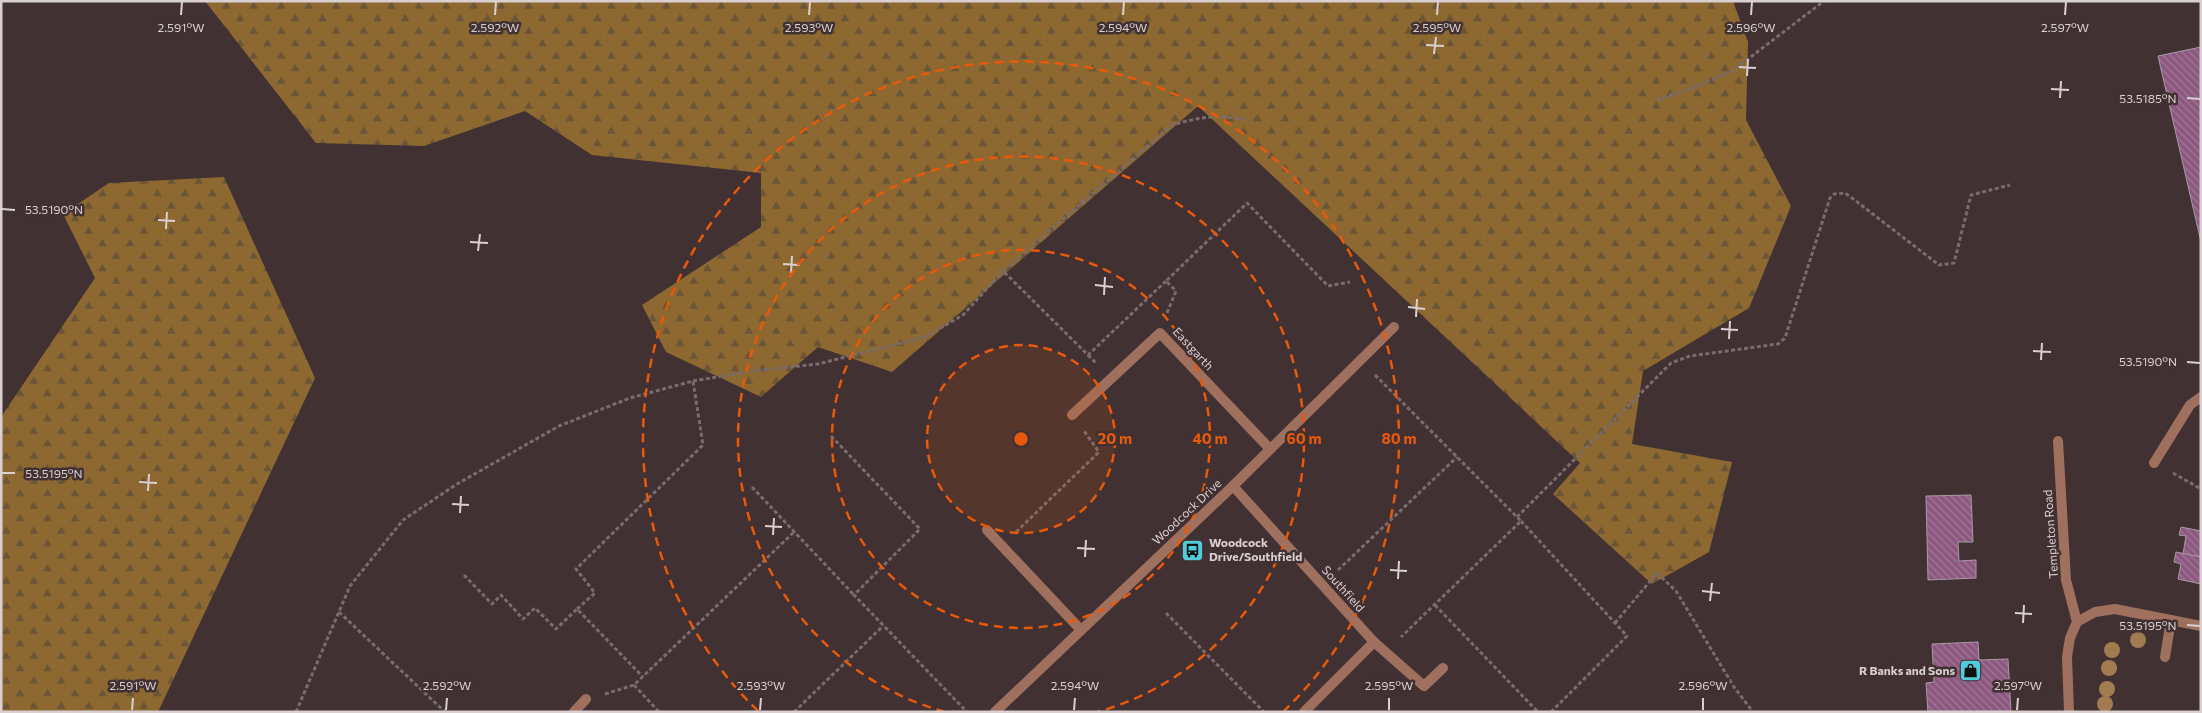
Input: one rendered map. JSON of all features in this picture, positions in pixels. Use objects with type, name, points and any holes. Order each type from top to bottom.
[{"type":"street","name":"Woodcock Drive","points":[[995,712],[1233,486],[1394,327]]},
{"type":"street","name":"Eastgarth","points":[[1072,414],[1160,333],[1270,449]]},
{"type":"street","points":[[2154,463],[2190,405],[2201,397]]},
{"type":"street","name":"Templeton Road","points":[[2058,441],[2066,580],[2077,622]]},
{"type":"street","name":"Southfield","points":[[1233,486],[1385,653],[1424,686],[1443,668]]},
{"type":"street","points":[[987,530],[1081,630]]},
{"type":"street","points":[[2069,712],[2067,657],[2070,638],[2077,622],[2095,612],[2116,609],[2201,626]]},
{"type":"street","points":[[2165,658],[2171,620]]},
{"type":"street","points":[[1304,712],[1374,642]]},
{"type":"street","points":[[574,712],[586,699]]},
{"type":"path","points":[[1657,100],[1731,72],[1824,1]]},
{"type":"path","points":[[296,712],[350,586],[403,520],[457,484],[558,426],[630,398],[693,381],[753,371],[818,364],[925,337],[963,315],[1002,270],[1172,125],[1200,117],[1224,115],[1247,120]]},
{"type":"path","points":[[1517,517],[1671,363],[1690,356],[1778,344],[1785,338],[1830,198],[1834,194],[1845,194],[1852,198],[1940,265],[1954,263],[1971,195],[2010,185]]},
{"type":"path","points":[[1002,270],[1088,354],[1247,203],[1328,286],[1350,282]]},
{"type":"path","points":[[1160,333],[1176,291],[1166,281]]},
{"type":"path","points":[[1360,360],[1521,521],[1627,636],[1551,712]]},
{"type":"path","points":[[464,576],[492,604],[502,596],[523,619],[535,608],[556,629],[595,592],[576,569],[703,445],[693,381]]},
{"type":"path","points":[[1002,546],[1099,452],[1072,414]]},
{"type":"path","points":[[831,436],[920,529],[854,595]]},
{"type":"path","points":[[1322,585],[1457,457]]},
{"type":"path","points":[[2154,463],[2201,489]]},
{"type":"path","points":[[752,487],[967,712]]},
{"type":"path","points":[[1385,653],[1521,521]]},
{"type":"path","points":[[586,699],[634,685],[794,532]]},
{"type":"path","points":[[1615,623],[1657,574],[1676,591],[1734,687],[1753,712]]},
{"type":"path","points":[[1434,605],[1538,712]]},
{"type":"path","points":[[578,609],[643,676]]},
{"type":"path","points":[[339,612],[445,712]]},
{"type":"path","points":[[1166,613],[1264,712]]},
{"type":"path","points":[[794,712],[884,626]]},
{"type":"path","points":[[634,685],[659,712]]},
{"type":"green space","points":[[205,1],[1733,1],[1748,42],[1746,120],[1791,206],[1749,308],[1643,371],[1632,444],[1732,462],[1709,552],[1652,584],[1553,494],[1580,463],[1198,106],[892,372],[818,347],[761,397],[666,352],[642,305],[761,227],[761,173],[592,155],[525,111],[424,146],[316,143]]},
{"type":"green space","points":[[224,177],[315,378],[158,712],[1,712],[1,417],[95,278],[63,214],[109,183]]},
{"type":"building","points":[[2201,47],[2201,242],[2158,56]]},
{"type":"building","points":[[1971,495],[1973,542],[1958,542],[1959,561],[1976,560],[1976,578],[1928,580],[1926,496]]},
{"type":"building","points":[[2181,527],[2201,531],[2201,557],[2183,554],[2186,536],[2179,535]]},
{"type":"building","points":[[2176,552],[2201,557],[2201,584],[2178,579],[2181,564],[2174,562]]},
{"type":"building","name":"R Banks and Sons","points":[[1978,642],[1979,660],[2008,659],[2011,712],[1928,712],[1926,683],[1934,682],[1932,644]]},
{"type":"place","name":"Woodcock Drive/Southfield","points":[[1193,550]]},
{"type":"place","name":"R Banks and Sons","points":[[1971,671]]}]
